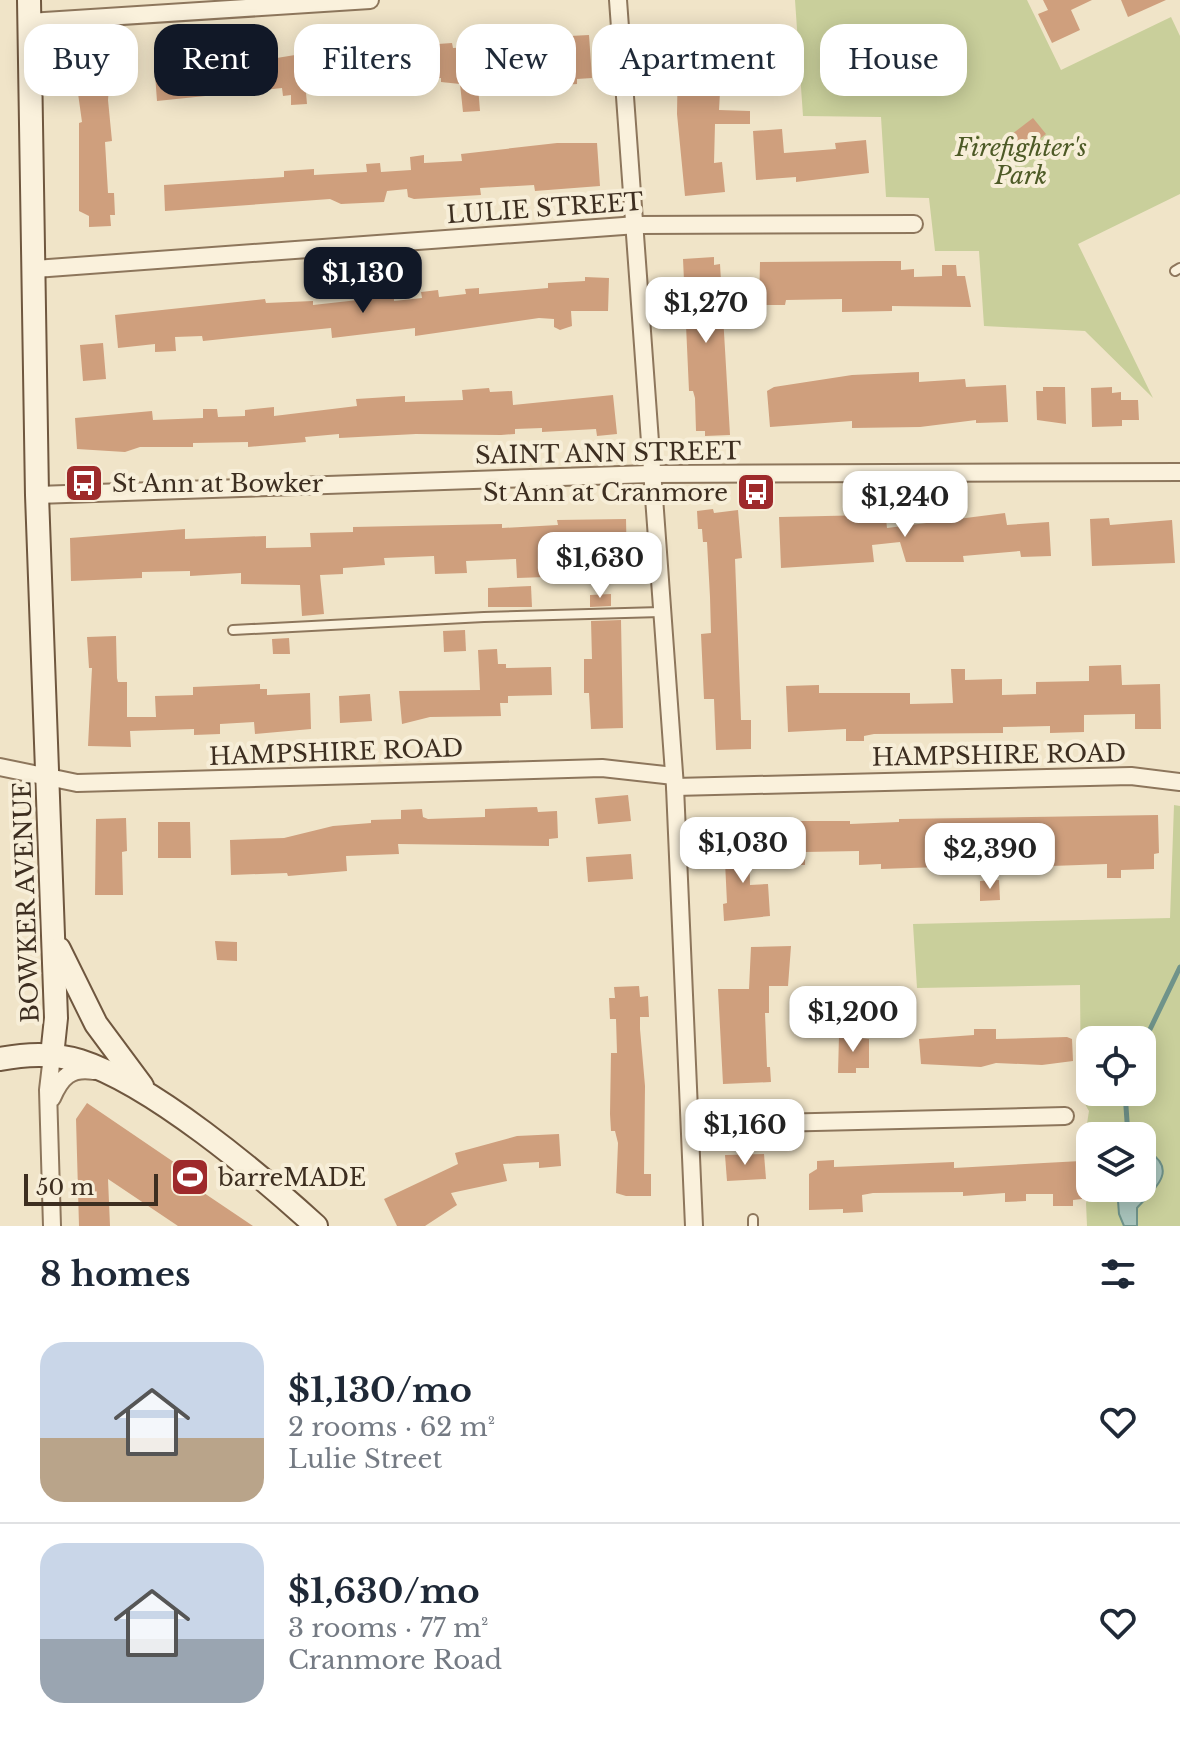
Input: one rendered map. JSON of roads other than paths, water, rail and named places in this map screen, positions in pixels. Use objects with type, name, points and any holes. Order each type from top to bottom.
[{"type":"street","points":[[29,11],[370,0]]},
{"type":"street","points":[[618,0],[637,225],[650,474],[674,782],[694,1226]]},
{"type":"street","name":"BOWKER AVENUE","points":[[29,11],[37,495],[56,1035],[49,1107],[52,1226]]},
{"type":"street","name":"LULIE STREET","points":[[35,269],[637,225],[914,224]]},
{"type":"street","name":"SAINT ANN STREET","points":[[37,495],[650,474],[1180,472]]},
{"type":"street","name":"HAMPSHIRE ROAD","points":[[0,767],[48,780],[77,783],[602,768],[674,782],[1131,776],[1180,782]]},
{"type":"street","points":[[53,936],[96,1024],[151,1096]]},
{"type":"street","points":[[0,1059],[52,1056],[76,1059],[151,1096],[316,1226]]},
{"type":"street","points":[[49,1107],[64,1076],[76,1069],[111,1075]]},
{"type":"street","points":[[691,1125],[1065,1116]]},
{"type":"lane","points":[[233,630],[484,617],[661,612]]},
{"type":"water","points":[[1156,1157],[1162,1167],[1156,1187]]},
{"type":"water","points":[[1118,1202],[1142,1202],[1137,1208],[1137,1226],[1124,1226]]},
{"type":"waterway","points":[[1152,1026],[1180,967]]},
{"type":"waterway","points":[[1126,1106],[1127,1122]]},
{"type":"place","name":"St Ann at Bowker","points":[[84,483]]},
{"type":"place","name":"St Ann at Cranmore","points":[[756,492]]},
{"type":"place","name":"barreMADE","points":[[190,1177]]},
{"type":"park label","name":"Firefighter's Park","points":[[1021,161]]}]
